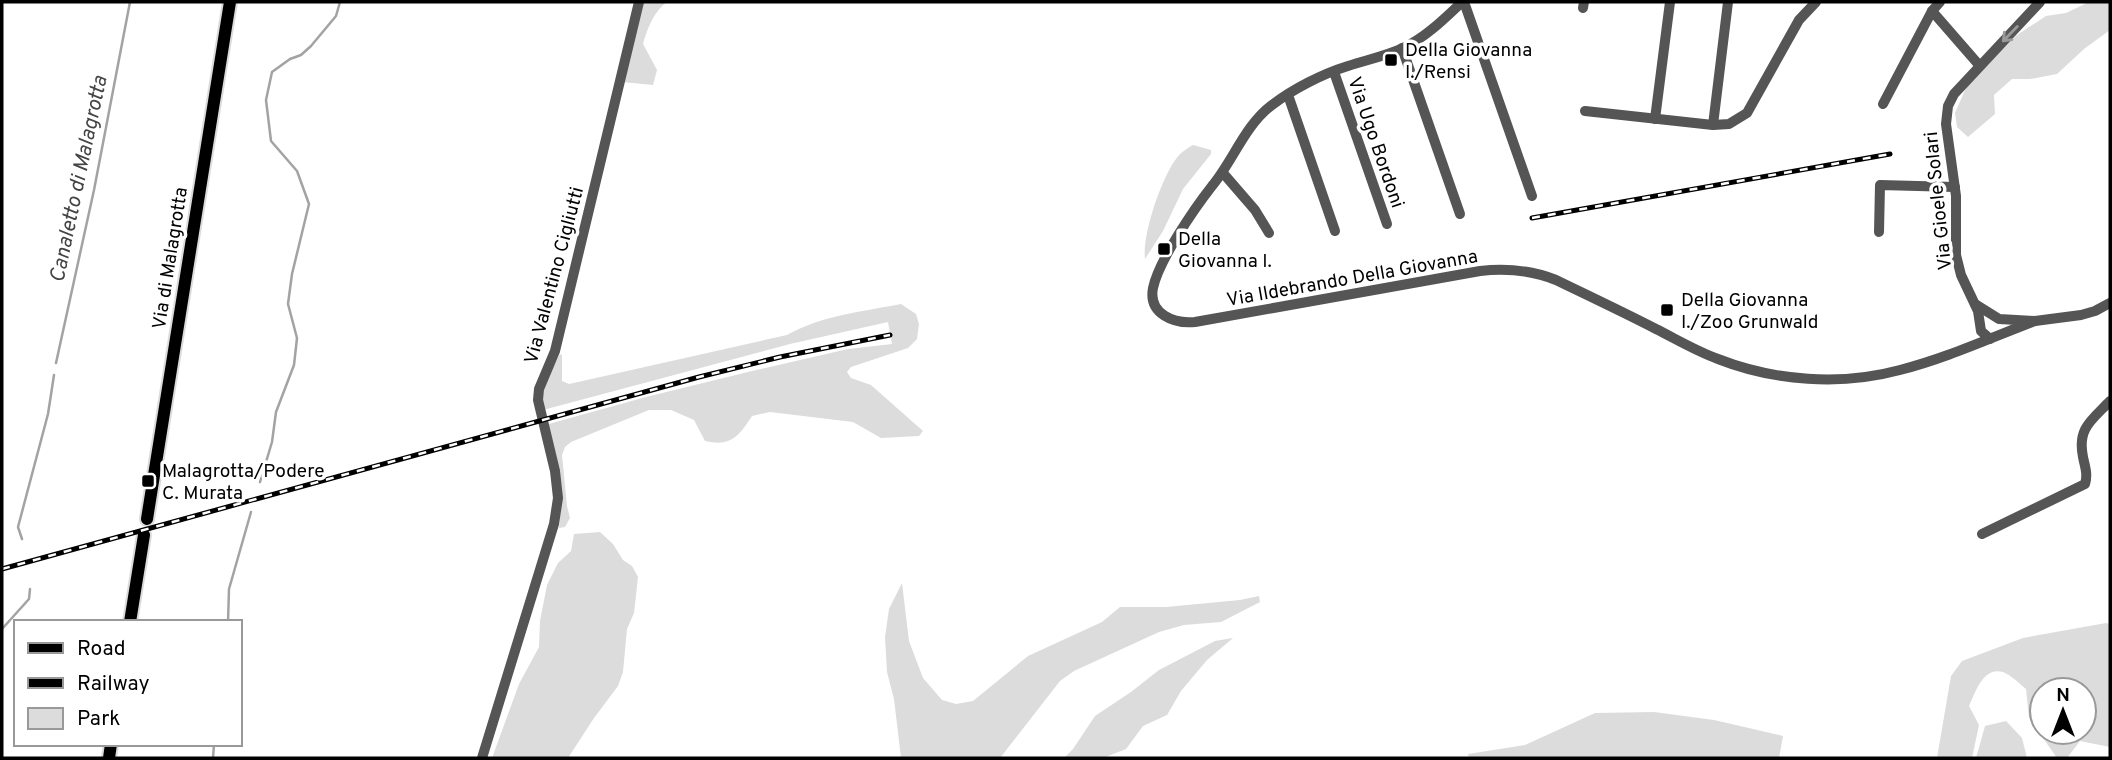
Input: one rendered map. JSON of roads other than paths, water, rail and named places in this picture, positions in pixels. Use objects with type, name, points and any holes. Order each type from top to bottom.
[{"type":"main road","name":"Via di Malagrotta","points":[[147,519],[230,2]]},
{"type":"main road","points":[[130,620],[144,535]]},
{"type":"street","name":"Via Valentino Cigliutti","points":[[482,758],[554,524],[558,498],[555,471],[539,410],[539,389],[555,351],[639,2]]},
{"type":"street","name":"Via Ildebrando Della Giovanna","points":[[1532,196],[1463,2],[1437,25],[1402,48],[1334,72],[1273,104],[1255,121],[1223,173],[1187,222],[1154,286],[1153,298],[1164,316],[1174,321],[1198,322],[1480,271],[1534,272],[1556,279],[1717,359],[1784,376],[1829,379],[1863,377],[1901,370],[1995,337]]},
{"type":"street","points":[[1655,119],[1670,2]]},
{"type":"street","points":[[1713,125],[1728,2]]},
{"type":"street","points":[[1585,111],[1713,125],[1728,124],[1748,113],[1799,20],[1816,2]]},
{"type":"street","points":[[1884,104],[1931,11],[1940,2]]},
{"type":"street","name":"Via Gioele Solari","points":[[1995,337],[1985,336],[1980,328],[1975,303],[1957,259],[1955,187],[1947,134],[1947,110],[1954,94],[2040,2]]},
{"type":"street","points":[[1931,11],[1979,65]]},
{"type":"street","points":[[1402,48],[1460,214]]},
{"type":"street","name":"Via Ugo Bordoni","points":[[1334,72],[1387,224]]},
{"type":"street","points":[[1288,95],[1335,231]]},
{"type":"street","points":[[1223,173],[1255,210],[1269,233]]},
{"type":"street","points":[[1878,232],[1880,186],[1955,187]]},
{"type":"street","points":[[1975,303],[1999,318],[2035,321],[2081,315],[2110,303]]},
{"type":"street","points":[[1995,337],[1999,318]]},
{"type":"street","points":[[1995,337],[2035,321]]},
{"type":"street","points":[[1970,347],[1980,328]]},
{"type":"street","points":[[1982,534],[2085,484],[2087,472],[2081,442],[2083,433],[2110,401]]},
{"type":"waterway","name":"Canaletto di Malagrotta","points":[[56,363],[94,190],[130,2]]},
{"type":"waterway","points":[[260,482],[272,442],[276,412],[294,365],[297,338],[288,304],[292,274],[309,204],[297,171],[271,141],[266,100],[272,72],[311,46],[336,16],[340,2]]},
{"type":"waterway","name":"Canaletto di Malagrotta","points":[[22,539],[18,527],[48,414],[54,375]]},
{"type":"waterway","points":[[228,620],[229,589],[251,512]]},
{"type":"waterway","name":"Canaletto di Malagrotta","points":[[2,629],[29,599],[30,589]]},
{"type":"waterway","points":[[213,758],[214,746]]},
{"type":"railway","points":[[1532,218],[1890,154]]},
{"type":"railway","points":[[2,569],[699,377],[780,357],[890,335]]},
{"type":"place","name":"Della Giovanna I./Rensi","points":[[1391,60]]},
{"type":"place","name":"Della Giovanna I.","points":[[1164,249]]},
{"type":"place","name":"Della Giovanna I./Zoo Grunwald","points":[[1667,310]]},
{"type":"place","name":"Malagrotta/Podere C. Murata","points":[[148,481]]}]
